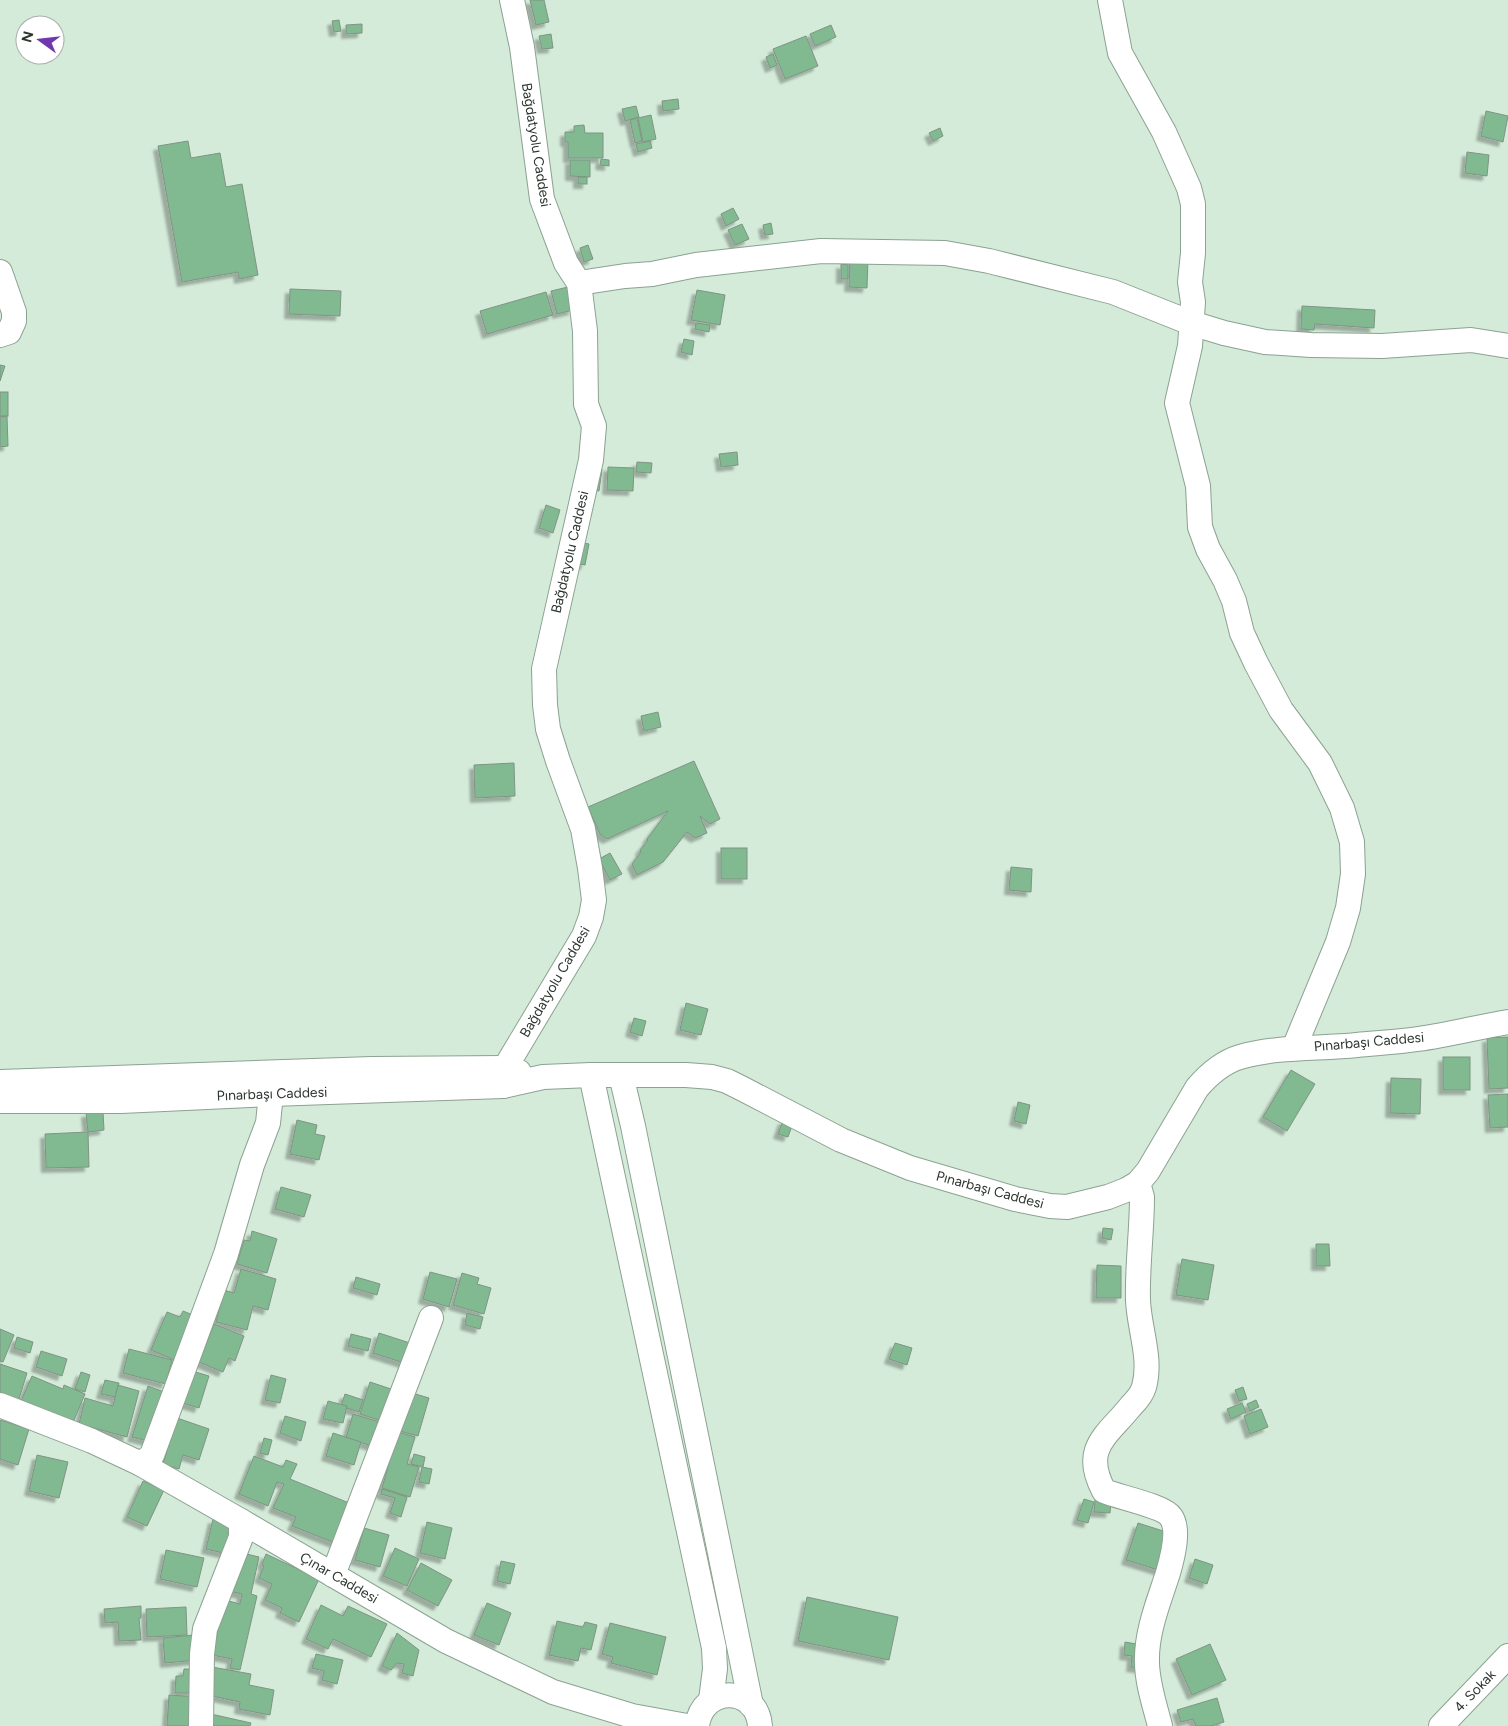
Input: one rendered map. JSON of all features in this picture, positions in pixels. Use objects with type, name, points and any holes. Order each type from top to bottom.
[{"type":"street","name":"Bağdatyolu Caddesi","points":[[504,1077],[584,936],[591,917],[594,900],[583,829],[548,729],[544,669],[591,460],[594,426],[586,404],[585,331],[578,284],[566,263],[542,199],[522,47],[512,0]]},
{"type":"street","points":[[1110,0],[1120,53],[1164,132],[1189,188],[1193,204],[1190,346],[1177,403],[1198,486],[1200,527],[1208,549],[1234,601],[1242,633],[1256,663],[1281,710],[1320,763],[1342,808],[1352,842],[1353,874],[1348,908],[1338,942],[1294,1048]]},
{"type":"street","points":[[578,284],[625,276],[652,274],[696,265],[821,251],[945,253],[989,261],[1113,292],[1191,323],[1224,333],[1274,342],[1311,345],[1382,346],[1471,340],[1508,346]]},
{"type":"street","points":[[0,272],[14,312],[14,321],[9,332],[0,335]]},
{"type":"street","name":"Pınarbaşı Caddesi","points":[[0,1082],[270,1083],[591,1075],[686,1075],[712,1077],[727,1081],[841,1140],[910,1168],[1015,1200],[1066,1207],[1108,1197],[1138,1183],[1148,1171],[1197,1088],[1207,1076],[1222,1065],[1238,1058],[1256,1053],[1294,1048],[1354,1046],[1419,1039],[1508,1022]]},
{"type":"street","points":[[591,1075],[714,1648],[715,1669],[711,1700]]},
{"type":"street","points":[[621,1075],[759,1720]]},
{"type":"street","points":[[141,1464],[152,1456],[226,1254],[252,1165],[268,1122],[270,1083]]},
{"type":"street","name":"Pınarbaşı Caddesi","points":[[0,1100],[121,1101],[270,1083]]},
{"type":"street","points":[[1138,1183],[1142,1197],[1138,1302],[1144,1336],[1146,1365],[1144,1388],[1137,1400],[1098,1444],[1095,1456],[1096,1471],[1104,1491],[1164,1510],[1172,1517],[1174,1529],[1172,1560],[1157,1607],[1148,1644],[1146,1663],[1160,1726]]},
{"type":"street","points":[[333,1575],[431,1318]]},
{"type":"street","name":"Çınar Caddesi","points":[[0,1405],[92,1441],[141,1464],[446,1641],[553,1692],[632,1716],[687,1726]]},
{"type":"street","points":[[201,1726],[202,1654],[205,1629],[241,1538],[241,1521]]},
{"type":"street","name":"4. Sokak","points":[[1442,1726],[1508,1656]]},
{"type":"street","points":[[697,1726],[698,1717],[703,1707],[711,1700],[721,1696],[732,1695],[742,1698],[759,1720]]},
{"type":"building","points":[[530,0],[544,0],[549,22],[536,25]]},
{"type":"building","points":[[339,20],[341,31],[334,32],[332,21]]},
{"type":"building","points":[[362,24],[362,33],[346,34],[346,25]]},
{"type":"building","points":[[831,25],[836,37],[815,46],[810,34]]},
{"type":"building","points":[[551,34],[553,48],[542,49],[539,36]]},
{"type":"building","points":[[806,36],[818,66],[785,79],[773,49]]},
{"type":"building","points":[[773,54],[777,65],[770,68],[766,57]]},
{"type":"building","points":[[678,99],[679,109],[663,111],[662,101]]},
{"type":"building","points":[[636,106],[639,117],[625,121],[622,109]]},
{"type":"building","points":[[1486,111],[1508,116],[1503,142],[1481,136]]},
{"type":"building","points":[[651,115],[656,139],[643,142],[638,118]]},
{"type":"building","points":[[637,118],[642,141],[635,143],[630,120]]},
{"type":"building","points":[[584,125],[585,133],[603,133],[603,158],[568,158],[568,142],[565,142],[565,132],[574,132],[574,126]]},
{"type":"building","points":[[940,128],[943,136],[933,141],[929,133]]},
{"type":"building","points":[[188,141],[191,158],[220,153],[226,187],[242,184],[258,275],[239,279],[238,272],[182,282],[158,146]]},
{"type":"building","points":[[650,141],[652,148],[638,152],[636,144]]},
{"type":"building","points":[[1467,152],[1489,155],[1487,176],[1465,173]]},
{"type":"building","points":[[601,159],[609,160],[609,166],[600,165]]},
{"type":"building","points":[[570,160],[590,160],[590,177],[570,176]]},
{"type":"building","points":[[578,177],[587,177],[587,184],[578,184]]},
{"type":"building","points":[[733,208],[739,219],[726,226],[721,214]]},
{"type":"building","points":[[771,223],[773,234],[765,235],[763,225]]},
{"type":"building","points":[[742,224],[749,239],[735,245],[728,230]]},
{"type":"building","points":[[588,245],[593,259],[584,262],[580,248]]},
{"type":"building","points":[[850,258],[868,258],[867,288],[849,287]]},
{"type":"building","points":[[841,264],[848,265],[848,279],[841,279]]},
{"type":"building","points":[[568,287],[573,310],[557,314],[551,291]]},
{"type":"building","points":[[290,289],[341,291],[340,316],[289,314]]},
{"type":"building","points":[[697,290],[725,295],[720,325],[691,320]]},
{"type":"building","points":[[546,292],[553,315],[487,334],[480,311]]},
{"type":"building","points":[[1302,306],[1375,310],[1374,328],[1315,324],[1314,330],[1301,329]]},
{"type":"building","points":[[696,323],[710,325],[709,332],[695,329]]},
{"type":"building","points":[[684,339],[694,341],[692,355],[681,352]]},
{"type":"building","points":[[0,365],[5,366],[0,381]]},
{"type":"building","points":[[0,392],[8,392],[8,416],[0,416]]},
{"type":"building","points":[[7,416],[8,446],[0,447],[0,417]]},
{"type":"building","points":[[737,452],[738,465],[721,467],[719,454]]},
{"type":"building","points":[[637,462],[652,463],[651,473],[636,472]]},
{"type":"building","points":[[608,467],[634,468],[633,491],[607,490]]},
{"type":"building","points":[[594,468],[602,469],[599,491],[591,490]]},
{"type":"building","points":[[546,505],[560,510],[553,533],[539,528]]},
{"type":"building","points":[[580,542],[589,544],[585,565],[575,563]]},
{"type":"building","points":[[658,712],[661,727],[644,731],[641,716]]},
{"type":"building","points":[[694,761],[720,819],[710,824],[700,816],[707,833],[695,838],[687,832],[663,862],[637,875],[632,864],[641,852],[640,850],[647,839],[668,811],[607,839],[600,834],[588,807]]},
{"type":"building","points":[[514,763],[515,796],[475,798],[474,765]]},
{"type":"building","points":[[721,848],[747,848],[747,879],[721,879]]},
{"type":"building","points":[[610,853],[622,874],[610,880],[599,859]]},
{"type":"building","points":[[1011,867],[1032,869],[1031,892],[1009,890]]},
{"type":"building","points":[[686,1003],[708,1009],[701,1035],[680,1030]]},
{"type":"building","points":[[634,1018],[646,1021],[642,1036],[630,1032]]},
{"type":"building","points":[[1508,1037],[1508,1088],[1489,1089],[1487,1038]]},
{"type":"building","points":[[1443,1057],[1470,1057],[1470,1090],[1443,1090]]},
{"type":"building","points":[[1291,1070],[1315,1084],[1287,1131],[1263,1117]]},
{"type":"building","points":[[1391,1078],[1421,1079],[1420,1114],[1390,1113]]},
{"type":"building","points":[[1508,1094],[1508,1127],[1490,1128],[1488,1095]]},
{"type":"building","points":[[1018,1102],[1030,1105],[1026,1124],[1014,1121]]},
{"type":"building","points":[[103,1112],[104,1130],[88,1132],[86,1113]]},
{"type":"building","points":[[297,1120],[317,1125],[315,1134],[325,1136],[319,1160],[290,1154]]},
{"type":"building","points":[[783,1120],[793,1123],[788,1137],[778,1134]]},
{"type":"building","points":[[88,1132],[89,1167],[46,1168],[45,1134]]},
{"type":"building","points":[[281,1187],[311,1195],[304,1217],[275,1209]]},
{"type":"building","points":[[1103,1228],[1113,1229],[1111,1240],[1102,1238]]},
{"type":"building","points":[[252,1231],[277,1239],[267,1273],[237,1264],[244,1240],[250,1241]]},
{"type":"building","points":[[1316,1244],[1329,1244],[1330,1266],[1316,1266]]},
{"type":"building","points":[[1182,1259],[1214,1265],[1208,1300],[1176,1295]]},
{"type":"building","points":[[1097,1265],[1121,1266],[1121,1298],[1096,1298]]},
{"type":"building","points":[[241,1269],[276,1279],[268,1310],[253,1306],[247,1330],[216,1322],[224,1290],[234,1293]]},
{"type":"building","points":[[430,1272],[457,1279],[449,1307],[423,1299]]},
{"type":"building","points":[[462,1273],[479,1278],[477,1284],[491,1288],[484,1314],[453,1305]]},
{"type":"building","points":[[356,1277],[380,1284],[377,1295],[353,1288]]},
{"type":"building","points":[[183,1311],[198,1317],[179,1362],[151,1350],[167,1312],[180,1317]]},
{"type":"building","points":[[467,1313],[483,1317],[480,1329],[465,1325]]},
{"type":"building","points":[[214,1324],[244,1336],[235,1361],[229,1358],[223,1372],[199,1362]]},
{"type":"building","points":[[0,1329],[14,1335],[3,1362],[0,1361]]},
{"type":"building","points":[[379,1333],[413,1344],[407,1364],[373,1353]]},
{"type":"building","points":[[351,1334],[371,1339],[368,1351],[348,1346]]},
{"type":"building","points":[[17,1337],[33,1342],[30,1353],[14,1348]]},
{"type":"building","points":[[895,1343],[912,1348],[907,1365],[889,1359]]},
{"type":"building","points":[[129,1349],[172,1360],[166,1384],[123,1373]]},
{"type":"building","points":[[41,1351],[67,1359],[62,1376],[36,1367]]},
{"type":"building","points":[[0,1364],[27,1373],[18,1402],[0,1396]]},
{"type":"building","points":[[189,1370],[209,1376],[199,1408],[179,1402]]},
{"type":"building","points":[[81,1372],[90,1375],[85,1392],[75,1389]]},
{"type":"building","points":[[271,1375],[286,1379],[280,1403],[265,1400]]},
{"type":"building","points":[[32,1376],[63,1389],[64,1385],[85,1394],[72,1425],[20,1403]]},
{"type":"building","points":[[105,1380],[119,1383],[116,1397],[101,1394]]},
{"type":"building","points":[[370,1382],[397,1391],[388,1423],[360,1414]]},
{"type":"building","points":[[118,1385],[139,1391],[127,1437],[79,1424],[85,1398],[113,1406]]},
{"type":"building","points":[[148,1386],[167,1393],[152,1442],[132,1437]]},
{"type":"building","points":[[1243,1387],[1247,1399],[1239,1401],[1235,1390]]},
{"type":"building","points":[[412,1393],[429,1398],[418,1436],[400,1431]]},
{"type":"building","points":[[345,1394],[363,1400],[359,1412],[341,1406]]},
{"type":"building","points":[[1256,1400],[1259,1407],[1250,1411],[1247,1404]]},
{"type":"building","points":[[328,1401],[347,1406],[343,1423],[323,1419]]},
{"type":"building","points":[[1242,1403],[1246,1412],[1231,1419],[1227,1409]]},
{"type":"building","points":[[1261,1409],[1268,1427],[1250,1434],[1244,1416]]},
{"type":"building","points":[[353,1414],[386,1424],[379,1448],[346,1438]]},
{"type":"building","points":[[285,1416],[306,1422],[301,1441],[280,1433]]},
{"type":"building","points":[[177,1418],[209,1429],[199,1460],[183,1455],[179,1469],[163,1464]]},
{"type":"building","points":[[0,1420],[29,1429],[18,1465],[0,1459]]},
{"type":"building","points":[[398,1432],[415,1437],[407,1464],[419,1467],[410,1497],[382,1488]]},
{"type":"building","points":[[333,1433],[361,1442],[354,1465],[326,1456]]},
{"type":"building","points":[[264,1438],[272,1440],[268,1455],[260,1453]]},
{"type":"building","points":[[414,1454],[425,1457],[423,1467],[411,1464]]},
{"type":"building","points":[[37,1455],[68,1462],[59,1498],[29,1491]]},
{"type":"building","points":[[254,1456],[283,1467],[286,1460],[297,1464],[290,1479],[349,1503],[343,1546],[292,1526],[296,1517],[273,1508],[284,1484],[277,1482],[268,1506],[239,1494]]},
{"type":"building","points":[[422,1467],[432,1469],[429,1484],[419,1482]]},
{"type":"building","points":[[143,1481],[164,1490],[147,1526],[127,1517]]},
{"type":"building","points":[[382,1489],[407,1497],[401,1517],[390,1513],[395,1498],[381,1494]]},
{"type":"building","points":[[1084,1499],[1094,1502],[1088,1523],[1077,1520]]},
{"type":"building","points":[[1095,1500],[1111,1502],[1110,1513],[1094,1512]]},
{"type":"building","points":[[213,1519],[239,1525],[232,1555],[206,1549]]},
{"type":"building","points":[[427,1522],[452,1528],[445,1559],[420,1553]]},
{"type":"building","points":[[1138,1523],[1179,1536],[1168,1573],[1126,1560]]},
{"type":"building","points":[[364,1528],[389,1535],[380,1567],[355,1560]]},
{"type":"building","points":[[395,1548],[419,1559],[407,1586],[383,1576]]},
{"type":"building","points":[[166,1550],[204,1558],[197,1587],[160,1579]]},
{"type":"building","points":[[238,1552],[259,1557],[251,1594],[257,1596],[240,1670],[230,1668],[232,1659],[212,1655],[225,1600],[240,1604],[242,1594],[229,1591]]},
{"type":"building","points":[[266,1554],[319,1579],[299,1622],[280,1613],[282,1608],[265,1600],[272,1584],[259,1578]]},
{"type":"building","points":[[1195,1559],[1213,1565],[1207,1584],[1189,1578]]},
{"type":"building","points":[[501,1561],[515,1564],[510,1584],[497,1581]]},
{"type":"building","points":[[421,1563],[452,1580],[438,1606],[407,1590]]},
{"type":"building","points":[[807,1597],[898,1617],[889,1660],[798,1641]]},
{"type":"building","points":[[487,1603],[511,1613],[499,1645],[474,1635]]},
{"type":"building","points":[[321,1605],[343,1616],[348,1606],[387,1624],[371,1657],[333,1639],[328,1649],[306,1639]]},
{"type":"building","points":[[141,1606],[141,1618],[139,1618],[141,1640],[119,1641],[118,1622],[105,1623],[104,1609]]},
{"type":"building","points":[[186,1607],[187,1635],[147,1637],[146,1609]]},
{"type":"building","points":[[557,1621],[583,1627],[585,1622],[597,1625],[591,1650],[581,1648],[578,1661],[549,1655]]},
{"type":"building","points":[[610,1623],[666,1637],[657,1675],[611,1663],[613,1657],[602,1654]]},
{"type":"building","points":[[397,1633],[419,1650],[413,1676],[402,1673],[404,1664],[397,1663],[391,1670],[382,1666]]},
{"type":"building","points":[[194,1635],[197,1660],[165,1663],[163,1638]]},
{"type":"building","points":[[1125,1642],[1148,1646],[1145,1669],[1131,1667],[1132,1656],[1124,1655]]},
{"type":"building","points":[[1210,1644],[1226,1680],[1192,1695],[1176,1659]]},
{"type":"building","points":[[316,1654],[343,1660],[337,1684],[322,1680],[324,1671],[312,1668]]},
{"type":"building","points":[[212,1667],[251,1674],[249,1685],[274,1690],[270,1715],[239,1709],[240,1702],[207,1695]]},
{"type":"building","points":[[184,1669],[196,1669],[196,1693],[175,1693],[176,1676],[183,1676]]},
{"type":"building","points":[[169,1695],[199,1697],[197,1726],[167,1726]]},
{"type":"building","points":[[1217,1698],[1224,1722],[1211,1726],[1196,1726],[1193,1719],[1181,1722],[1177,1710]]},
{"type":"building","points":[[211,1714],[251,1723],[250,1726],[208,1726]]}]
